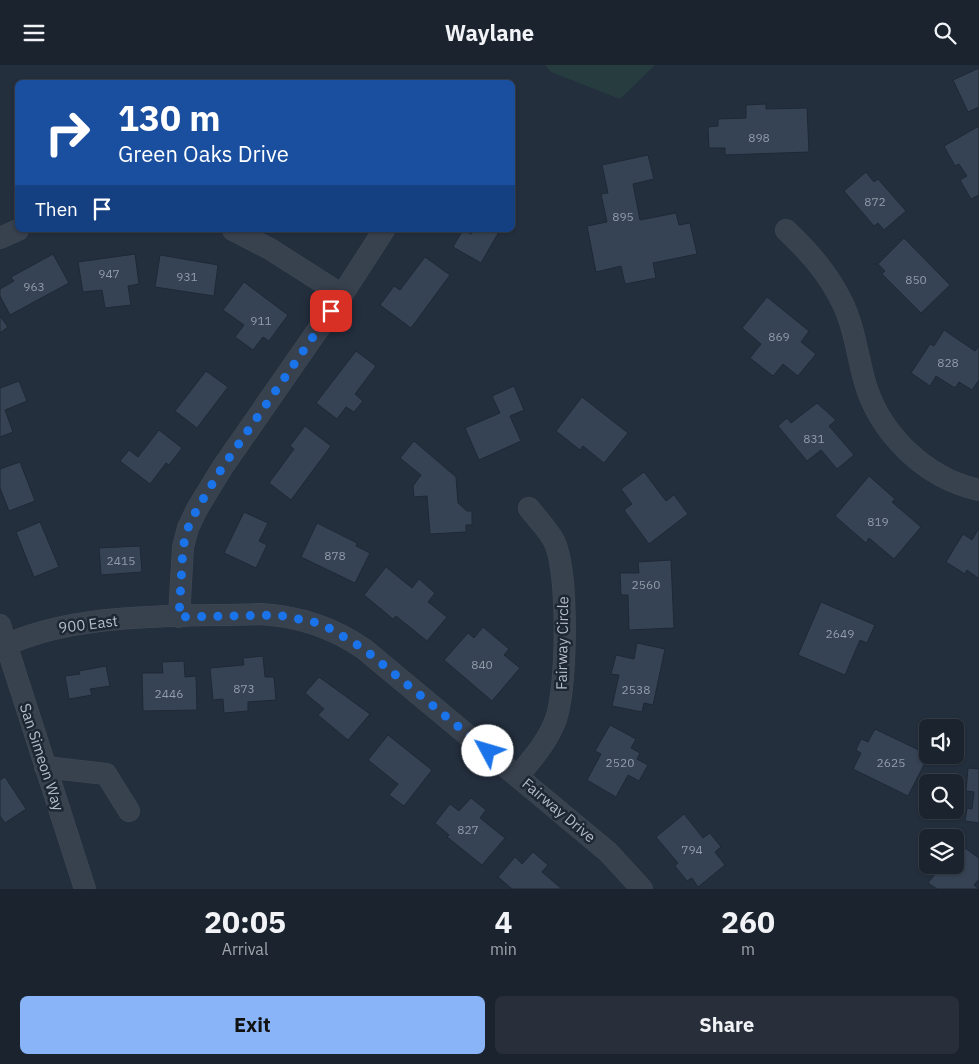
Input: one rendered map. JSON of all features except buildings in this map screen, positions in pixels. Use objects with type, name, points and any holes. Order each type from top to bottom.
[{"type":"street","points":[[786,230],[819,263],[833,284],[850,321],[870,399],[891,434],[911,454],[940,475],[979,490]]},
{"type":"street","points":[[0,238],[15,231]]},
{"type":"street","points":[[237,232],[270,249],[342,295]]},
{"type":"street","points":[[179,617],[183,547],[188,528],[197,509],[222,468],[342,295],[383,232]]},
{"type":"street","name":"Fairway Circle","points":[[518,776],[551,732],[560,706],[564,676],[561,565],[554,542],[528,508]]},
{"type":"street","name":"Fairway Drive","points":[[179,617],[278,615],[314,622],[331,629],[364,649],[518,776],[608,852],[642,889]]},
{"type":"street","name":"900 East","points":[[2,639],[26,637],[72,624],[179,617]]},
{"type":"street","name":"San Simeon Way","points":[[2,639],[85,889]]},
{"type":"street","points":[[45,767],[106,774],[129,811]]},
{"type":"green space","points":[[545,65],[655,65],[620,99],[551,72]]},
{"type":"route","points":[[331,311],[208,488],[197,509],[188,528],[183,547],[179,589],[179,617],[278,615],[314,622],[331,629],[364,649],[488,751]]}]
